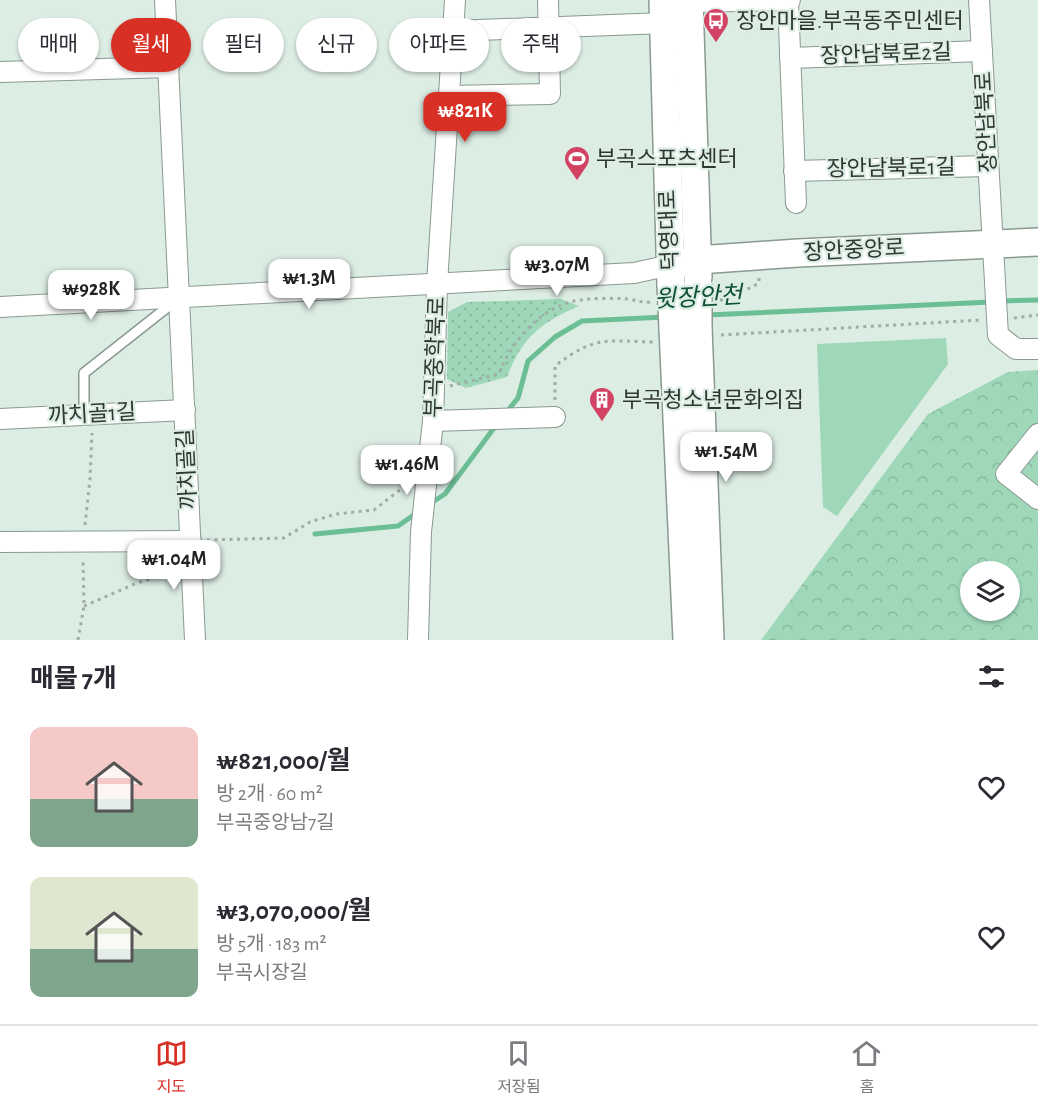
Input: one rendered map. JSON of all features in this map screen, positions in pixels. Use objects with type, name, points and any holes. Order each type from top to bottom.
[{"type":"street","name":"까치골길","points":[[165,0],[166,18]]},
{"type":"street","name":"부곡중학북로","points":[[454,18],[455,0]]},
{"type":"street","points":[[548,0],[548,18]]},
{"type":"street","points":[[689,1],[788,0]]},
{"type":"street","name":"장안남북로1길","points":[[788,0],[796,203]]},
{"type":"street","name":"장안남북로","points":[[979,0],[996,314]]},
{"type":"street","name":"덕영대로","points":[[687,640],[686,334],[698,272],[689,1]]},
{"type":"street","points":[[581,23],[664,12]]},
{"type":"street","name":"덕영대로","points":[[664,12],[671,275],[686,334],[710,640]]},
{"type":"street","name":"장안남북로2길","points":[[790,58],[982,51]]},
{"type":"street","points":[[0,72],[111,69]]},
{"type":"street","name":"까치골길","points":[[169,72],[195,640]]},
{"type":"street","name":"부곡중학북로","points":[[418,640],[422,532],[432,443],[437,284],[451,72]]},
{"type":"street","points":[[449,96],[550,94],[549,72]]},
{"type":"street","name":"장안남북로1길","points":[[794,171],[988,166]]},
{"type":"street","name":"장안중앙로","points":[[671,275],[698,272],[758,256],[993,256],[1038,242]]},
{"type":"street","points":[[0,307],[634,273],[671,275]]},
{"type":"street","points":[[996,314],[998,335],[1016,349],[1038,349]]},
{"type":"street","name":"까치골1길","points":[[0,419],[185,410]]},
{"type":"street","points":[[433,421],[555,417]]},
{"type":"street","points":[[1038,434],[1006,474],[1038,499]]},
{"type":"street","points":[[0,542],[191,541]]},
{"type":"lane","points":[[84,415],[84,373],[179,297]]},
{"type":"path","points":[[729,299],[759,283],[758,256]]},
{"type":"path","points":[[434,390],[499,374],[506,354],[524,332],[551,312],[579,300],[629,299],[641,303]]},
{"type":"path","points":[[555,417],[555,366],[579,348],[598,341],[996,314],[1038,315]]},
{"type":"path","points":[[191,541],[284,538],[310,522],[336,514],[375,510],[400,489],[407,463],[432,443]]},
{"type":"path","points":[[84,606],[136,583],[192,567]]},
{"type":"green space","points":[[561,299],[579,306],[553,319],[534,333],[519,352],[507,377],[466,388],[447,379],[448,312],[467,302]]},
{"type":"green space","points":[[946,338],[948,364],[837,516],[823,507],[817,344]]},
{"type":"green space","points":[[1038,370],[1038,640],[761,640],[928,414],[1008,372]]},
{"type":"waterway","name":"윗장안천","points":[[1001,301],[1038,300]]},
{"type":"waterway","name":"윗장안천","points":[[707,315],[991,302]]},
{"type":"waterway","name":"윗장안천","points":[[505,414],[518,398],[528,361],[555,337],[582,321],[665,317]]},
{"type":"waterway","name":"윗장안천","points":[[428,505],[445,494],[497,424]]},
{"type":"waterway","name":"윗장안천","points":[[315,534],[398,526],[418,512]]},
{"type":"place","name":"장안마을.부곡동주민센터","points":[[716,44]]},
{"type":"place","name":"부곡스포츠센터","points":[[577,182]]},
{"type":"place","name":"부곡청소년문화의집","points":[[602,423]]}]
